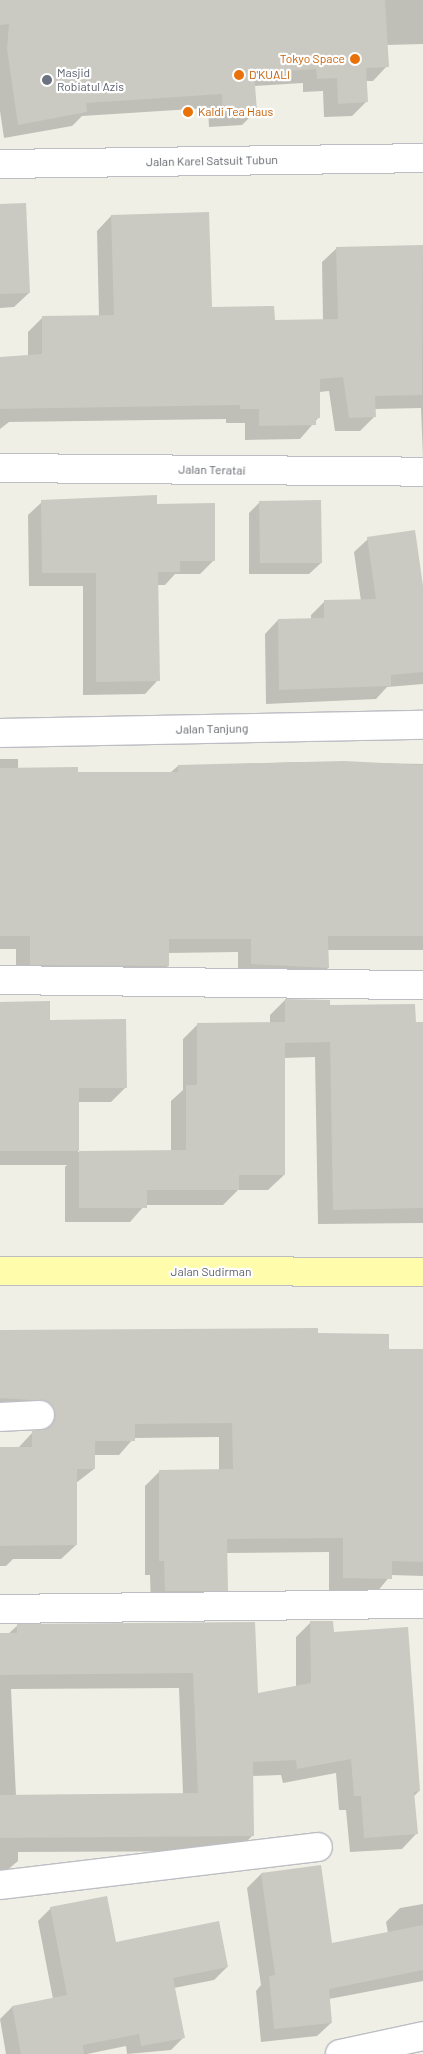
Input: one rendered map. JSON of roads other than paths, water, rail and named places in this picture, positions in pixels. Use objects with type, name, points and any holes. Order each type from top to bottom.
[{"type":"main road","name":"Jalan Sudirman","points":[[0,1272],[423,1272]]},
{"type":"street","name":"Jalan Karel Satsuit Tubun","points":[[0,164],[423,158]]},
{"type":"street","name":"Jalan Teratai","points":[[0,468],[423,472]]},
{"type":"street","name":"Jalan Tanjung","points":[[0,733],[423,725]]},
{"type":"street","points":[[0,980],[423,984]]},
{"type":"street","points":[[0,1417],[40,1415]]},
{"type":"street","points":[[0,1609],[423,1604]]},
{"type":"street","points":[[0,1885],[318,1847]]},
{"type":"street","points":[[340,2054],[423,2036]]},
{"type":"place","name":"Tokyo Space","points":[[355,59]]},
{"type":"place","name":"D'KUALI","points":[[239,75]]},
{"type":"place","name":"Masjid Robiatul Azis","points":[[47,80]]},
{"type":"place","name":"Kaldi Tea Haus","points":[[188,112]]}]
